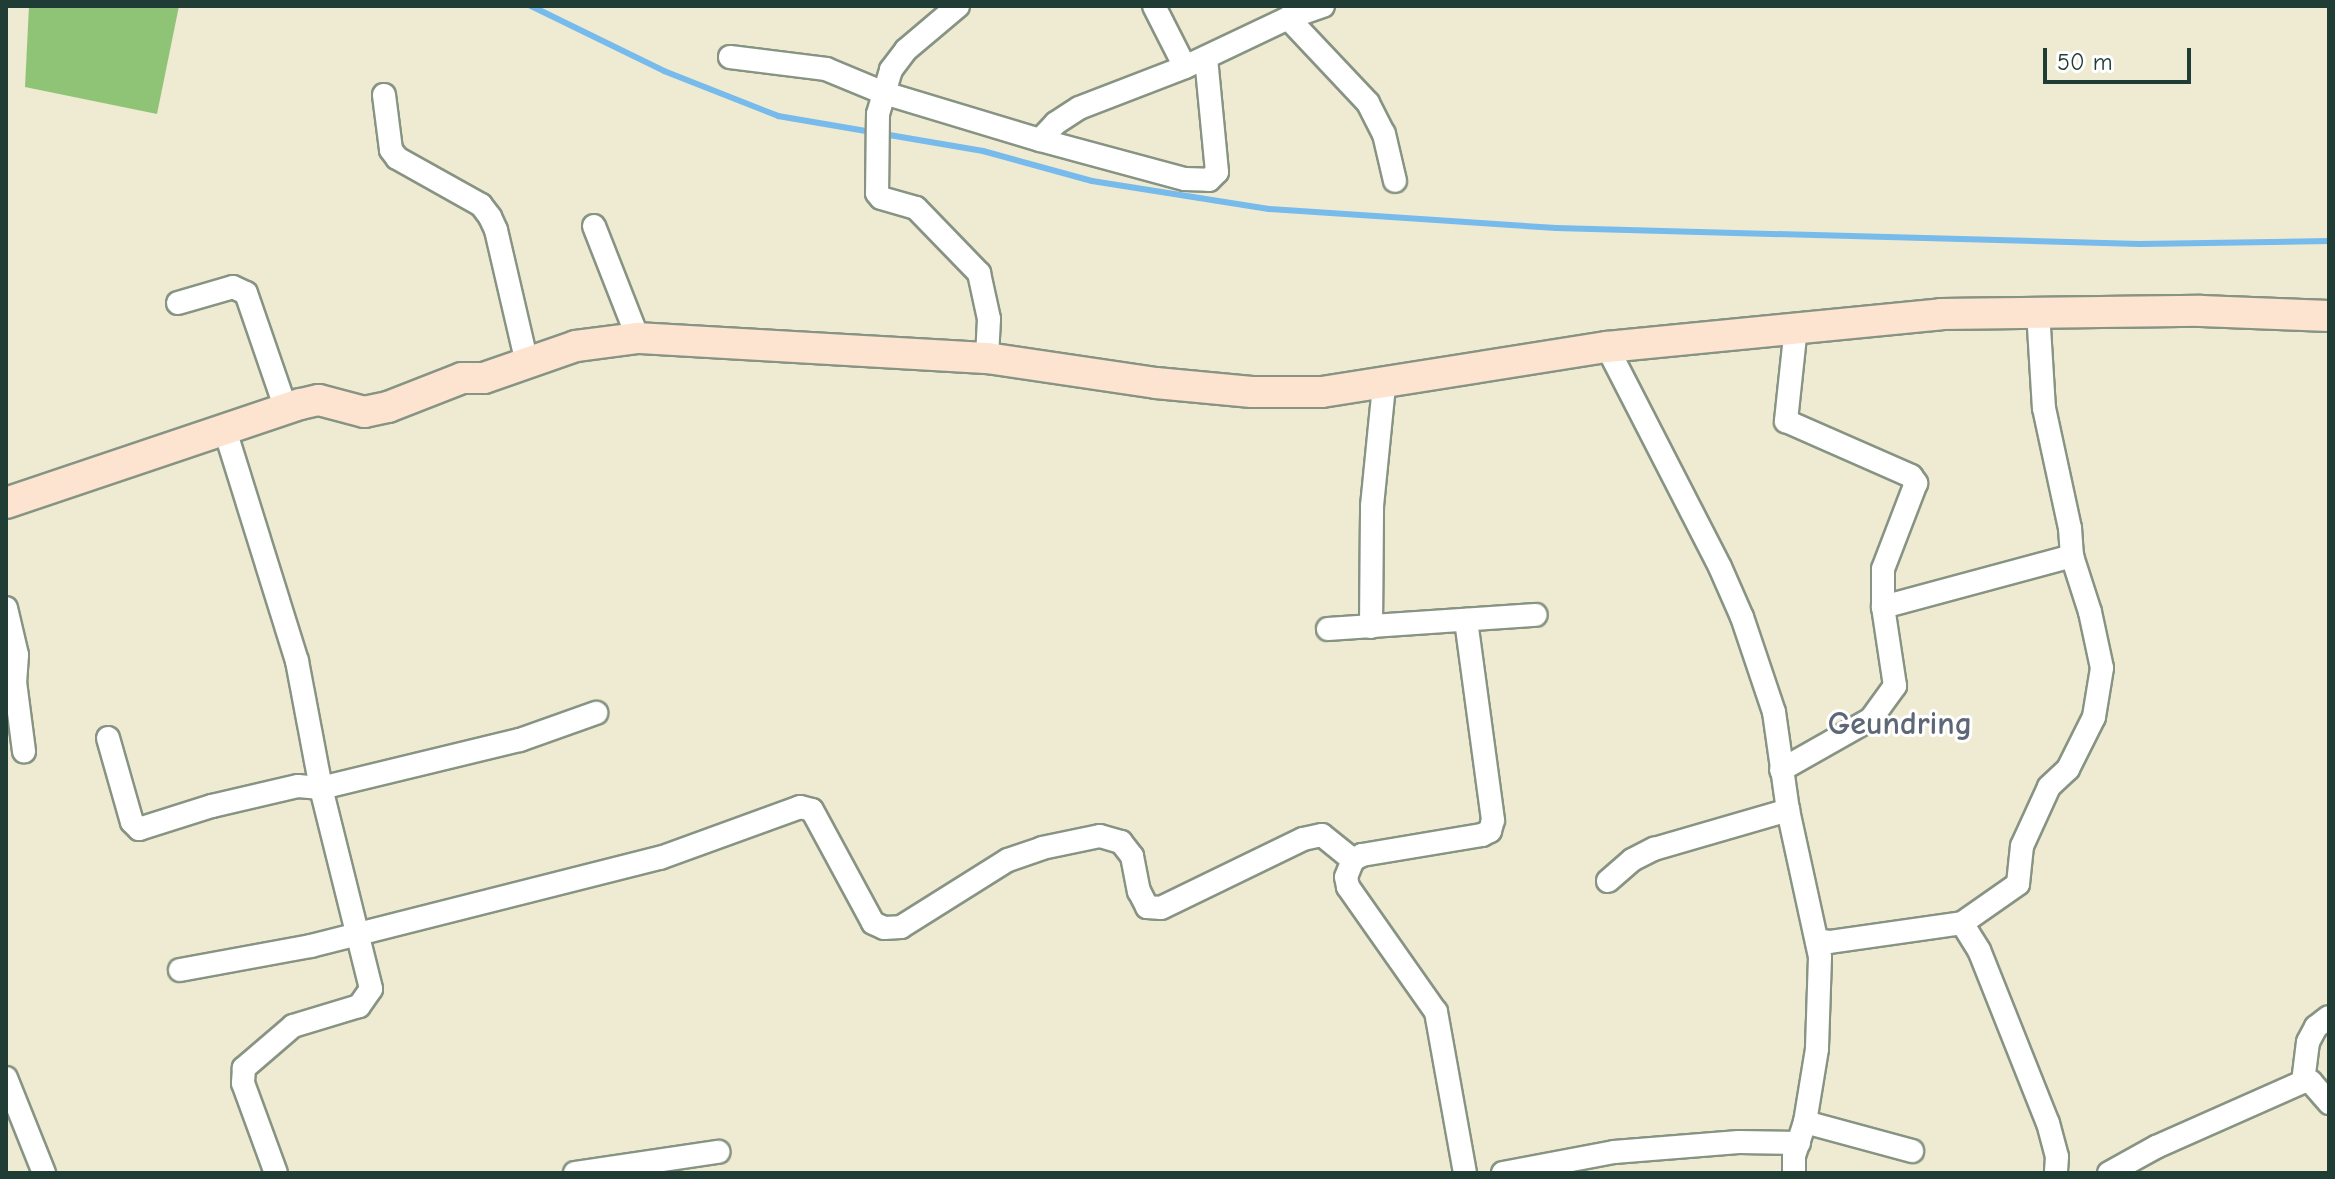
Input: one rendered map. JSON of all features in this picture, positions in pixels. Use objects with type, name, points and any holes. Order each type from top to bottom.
[{"type":"street","points":[[730,57],[826,69],[881,104],[1032,136],[1185,179],[1209,180],[1217,172],[1188,60],[1154,6]]},
{"type":"street","points":[[1032,136],[1079,108],[1288,18],[1323,6]]},
{"type":"street","points":[[949,9],[906,50],[891,70],[881,104],[877,189],[881,198],[916,208],[979,273],[989,319],[987,358]]},
{"type":"street","points":[[1288,18],[1368,103],[1384,134],[1395,181]]},
{"type":"street","points":[[384,95],[393,154],[481,205],[490,217],[496,230],[527,363]]},
{"type":"street","points":[[594,226],[638,338]]},
{"type":"street","points":[[178,303],[233,287],[246,293],[286,409]]},
{"type":"street","points":[[1817,940],[1829,942],[1962,923],[2018,884],[2022,846],[2049,787],[2068,769],[2094,717],[2102,668],[2090,612],[2072,556],[2070,528],[2044,408],[2038,311]]},
{"type":"street","points":[[6,503],[232,446],[286,409],[319,400],[364,412],[576,346],[638,338],[987,358],[1156,383],[1252,392],[1322,392],[1384,385],[1607,347],[1941,314],[2038,311],[2329,316]]},
{"type":"street","points":[[1781,770],[1871,719],[1895,686],[1883,607],[1883,569],[1916,483],[1911,476],[1786,421],[1796,327]]},
{"type":"street","points":[[1607,347],[1720,567],[1742,617],[1774,712],[1788,810],[1817,940],[1817,1049],[1802,1133],[1794,1155],[1794,1173]]},
{"type":"street","points":[[1371,627],[1372,506],[1384,385]]},
{"type":"street","points":[[232,446],[297,661],[321,788],[371,989],[359,1006],[293,1026],[244,1068],[243,1083],[276,1173]]},
{"type":"street","points":[[1883,607],[2072,556]]},
{"type":"street","points":[[6,608],[17,655],[15,682],[24,751]]},
{"type":"street","points":[[1328,629],[1536,615]]},
{"type":"street","points":[[1465,1173],[1439,1021],[1426,995],[1348,887],[1346,877],[1353,860],[1362,855],[1482,835],[1490,831],[1493,820],[1466,620]]},
{"type":"street","points":[[108,738],[132,822],[139,829],[212,806],[298,786],[321,788],[520,740],[596,713]]},
{"type":"street","points":[[180,970],[311,946],[660,858],[800,807],[812,810],[873,923],[884,928],[901,927],[1008,860],[1042,848],[1100,836],[1121,842],[1132,856],[1139,891],[1147,907],[1161,908],[1303,839],[1322,835],[1353,860]]},
{"type":"street","points":[[1608,881],[1632,860],[1654,849],[1788,810]]},
{"type":"street","points":[[1962,923],[1979,950],[2048,1123],[2057,1157],[2056,1173]]},
{"type":"street","points":[[2303,1082],[2308,1042],[2316,1027],[2329,1017]]},
{"type":"street","points":[[6,1078],[44,1173]]},
{"type":"street","points":[[2109,1173],[2156,1147],[2303,1082],[2311,1082],[2329,1103]]},
{"type":"street","points":[[1503,1173],[1614,1152],[1739,1142],[1802,1133],[1912,1151]]},
{"type":"street","points":[[575,1173],[718,1152]]},
{"type":"green space","points":[[29,6],[179,6],[157,114],[25,87]]},
{"type":"waterway","points":[[531,6],[664,71],[778,116],[983,151],[1092,181],[1269,209],[1556,228],[2140,244],[2329,241]]},
{"type":"district","name":"Geundring","points":[[1900,724]]}]
